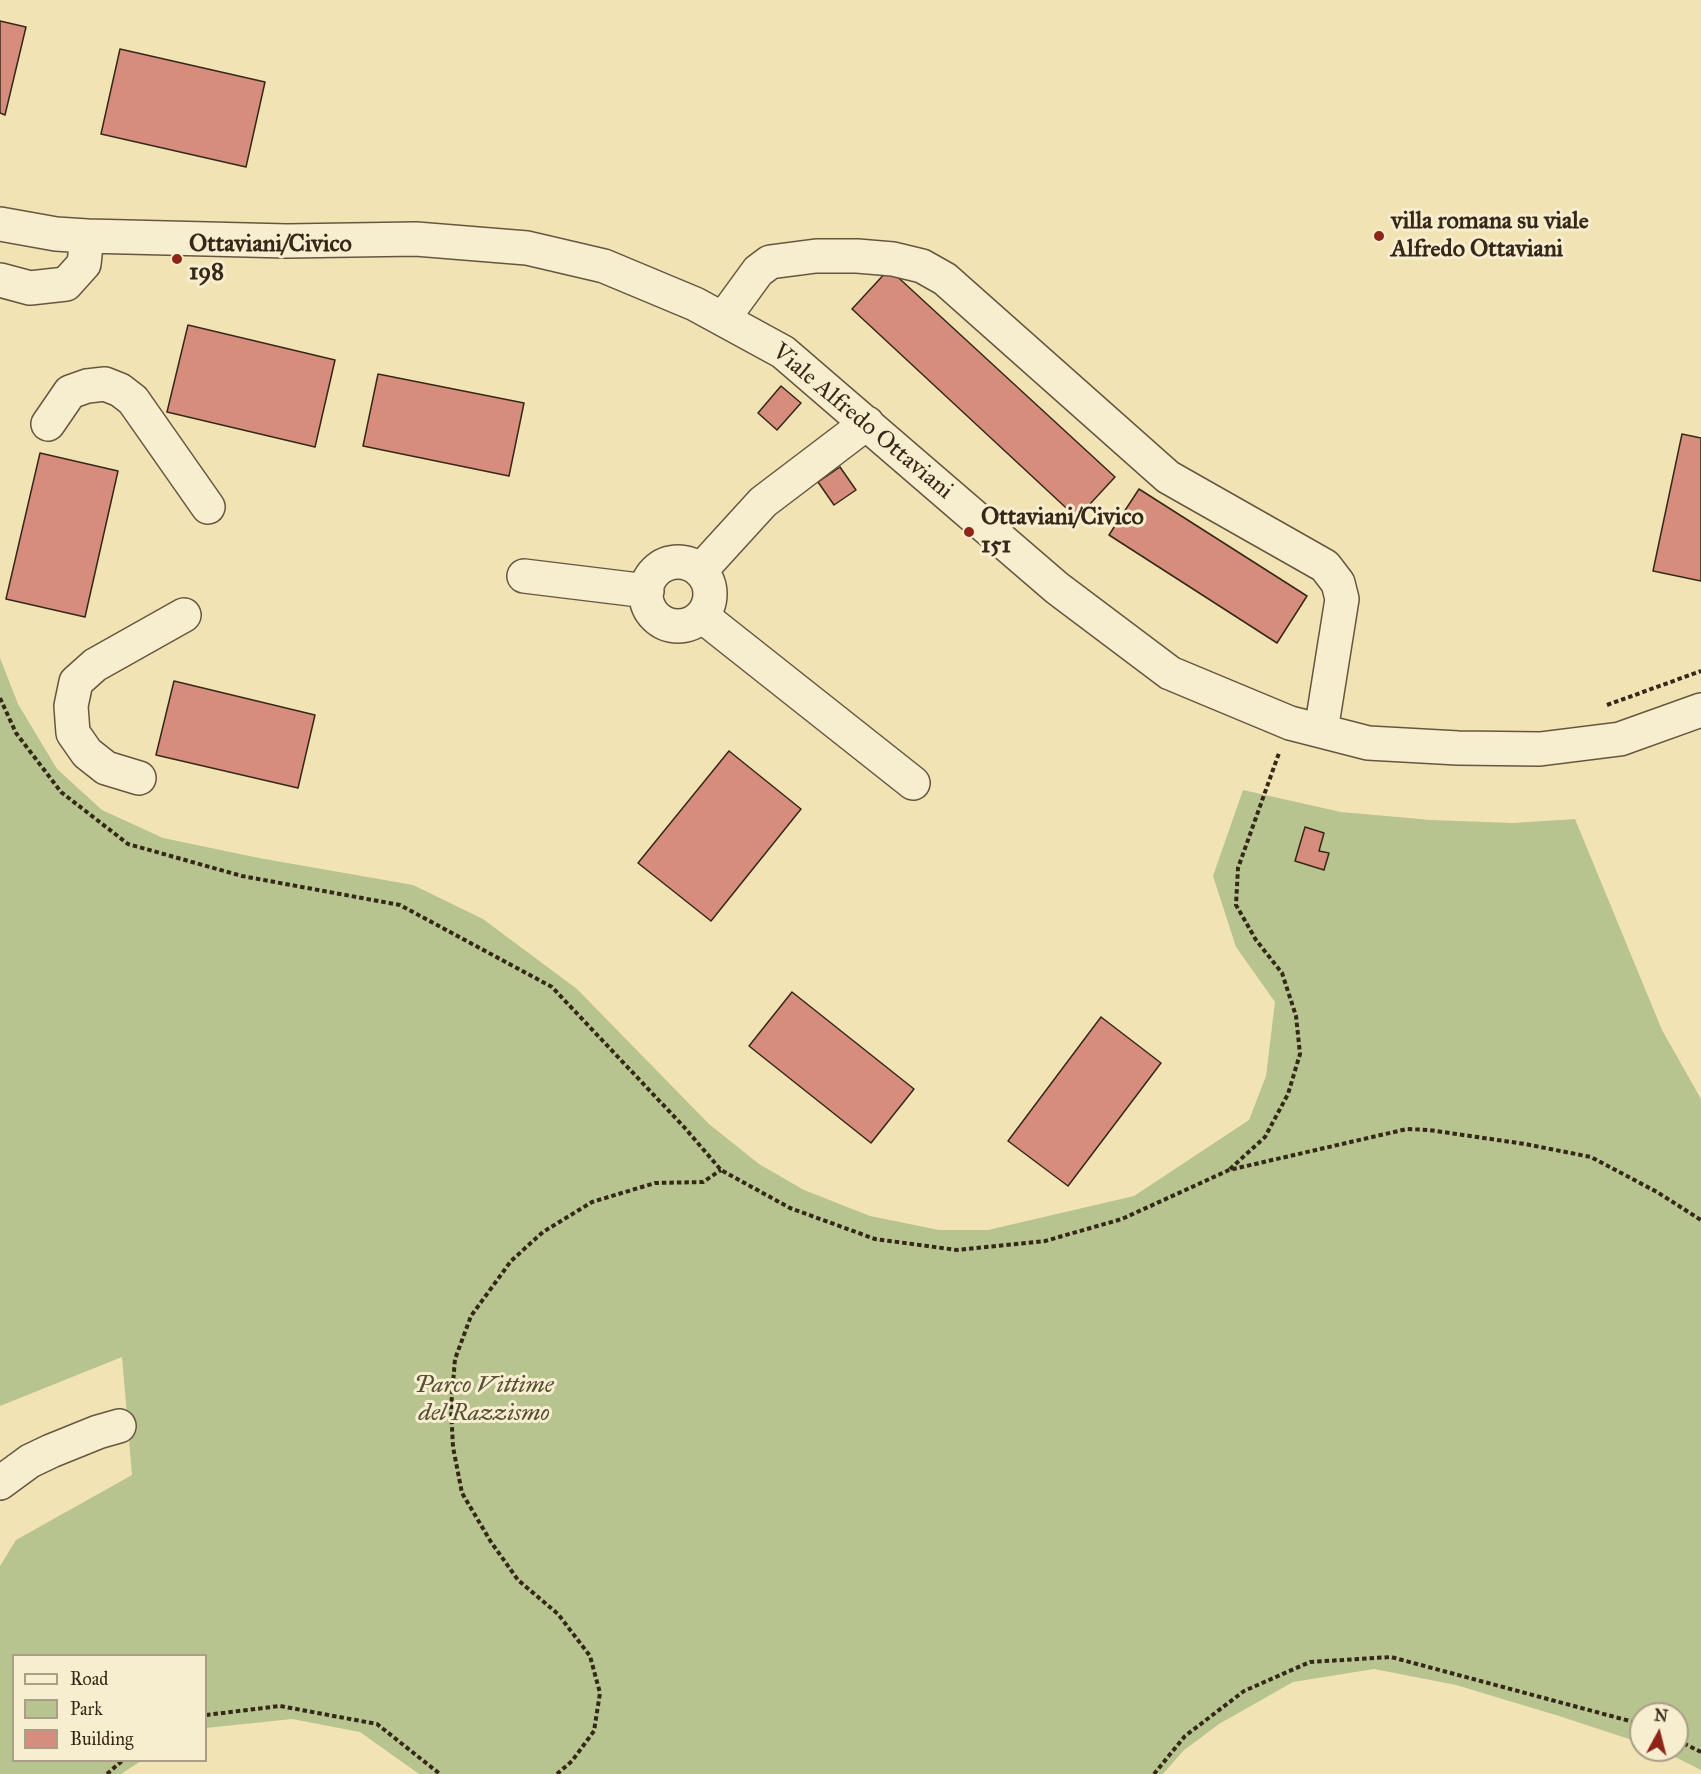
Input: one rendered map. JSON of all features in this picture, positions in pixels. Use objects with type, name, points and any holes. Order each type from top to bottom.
[{"type":"street","name":"Viale Alfredo Ottaviani","points":[[0,224],[56,234],[87,236],[287,241],[416,239],[527,248],[604,266],[695,303],[783,352],[1057,588],[1170,673],[1290,723],[1368,743],[1458,748],[1540,749],[1620,739],[1701,710]]},
{"type":"street","points":[[0,280],[30,288],[66,284],[84,264],[87,236]]},
{"type":"street","points":[[723,319],[758,271],[770,262],[816,256],[893,259],[922,266],[945,279],[1168,477],[1325,566],[1338,583],[1342,598],[1321,731]]},
{"type":"street","points":[[48,424],[70,392],[87,386],[105,384],[120,390],[133,400],[208,507]]},
{"type":"street","points":[[700,571],[763,502],[867,423]]},
{"type":"street","points":[[675,562],[686,563],[700,571],[710,585],[711,596],[702,616],[693,623],[672,626],[653,615],[648,605],[647,591],[651,577],[666,564],[675,562]]},
{"type":"street","points":[[524,576],[647,591]]},
{"type":"street","points":[[139,778],[106,768],[87,753],[73,733],[71,706],[76,682],[94,665],[184,615]]},
{"type":"street","points":[[702,616],[913,783]]},
{"type":"street","points":[[0,1483],[30,1461],[98,1432],[119,1426]]},
{"type":"path","points":[[0,698],[16,733],[61,792],[128,844],[242,876],[400,905],[552,987],[684,1127],[721,1170],[790,1208],[875,1239],[957,1250],[1046,1241],[1122,1219],[1229,1170],[1407,1129],[1525,1144],[1591,1157],[1657,1192],[1701,1220]]},
{"type":"path","points":[[1229,1170],[1265,1137],[1288,1094],[1300,1053],[1296,1016],[1282,973],[1257,940],[1236,905],[1238,868],[1290,723]]},
{"type":"path","points":[[557,1774],[573,1761],[594,1731],[600,1693],[590,1656],[558,1614],[518,1580],[491,1542],[462,1493],[453,1447],[451,1407],[455,1359],[471,1316],[511,1261],[543,1232],[592,1202],[655,1183],[703,1182],[721,1170]]},
{"type":"path","points":[[1154,1774],[1185,1736],[1244,1690],[1311,1662],[1391,1657],[1629,1721]]},
{"type":"path","points":[[207,1715],[280,1706],[376,1724],[440,1774]]},
{"type":"path","points":[[107,1774],[122,1762]]},
{"type":"green space","name":"Parco Vittime del Razzismo","points":[[0,658],[18,704],[57,769],[102,810],[163,838],[259,858],[413,885],[483,919],[577,989],[709,1124],[759,1164],[804,1190],[870,1216],[939,1230],[988,1230],[1134,1196],[1249,1120],[1266,1076],[1275,1002],[1236,947],[1213,876],[1243,790],[1341,812],[1431,820],[1513,823],[1575,819],[1662,1030],[1701,1099],[1701,1770],[1685,1762],[1689,1762],[1689,1702],[1629,1702],[1629,1739],[1456,1685],[1374,1669],[1293,1682],[1219,1724],[1183,1751],[1163,1774],[419,1774],[360,1732],[292,1719],[207,1728],[207,1654],[12,1654],[12,1762],[139,1762],[121,1774],[0,1774],[0,1566],[16,1540],[132,1475],[122,1357],[0,1406]]},
{"type":"building","points":[[0,21],[26,27],[5,115],[0,113]]},
{"type":"building","points":[[120,49],[265,82],[246,167],[101,134]]},
{"type":"building","points":[[889,269],[1115,477],[1077,518],[852,309]]},
{"type":"building","points":[[188,325],[335,360],[315,447],[167,412]]},
{"type":"building","points":[[378,374],[524,403],[509,476],[363,446]]},
{"type":"building","points":[[781,386],[801,403],[777,430],[758,413]]},
{"type":"building","points":[[1682,434],[1701,438],[1701,581],[1653,571]]},
{"type":"building","points":[[40,453],[118,471],[85,617],[6,599]]},
{"type":"building","points":[[840,467],[856,490],[834,505],[818,482]]},
{"type":"building","points":[[1139,489],[1307,596],[1277,643],[1109,535]]},
{"type":"building","points":[[174,681],[315,715],[298,788],[156,755]]},
{"type":"building","points":[[729,751],[801,809],[711,921],[638,863]]},
{"type":"building","points":[[1305,827],[1324,833],[1319,851],[1329,853],[1324,870],[1295,861]]},
{"type":"building","points":[[792,992],[914,1089],[871,1143],[749,1046]]},
{"type":"building","points":[[1101,1017],[1161,1063],[1068,1186],[1008,1141]]},
{"type":"place","name":"villa romana su viale Alfredo Ottaviani","points":[[1379,236]]},
{"type":"place","name":"Ottaviani/Civico 198","points":[[177,259]]},
{"type":"place","name":"Ottaviani/Civico 151","points":[[969,532]]}]
